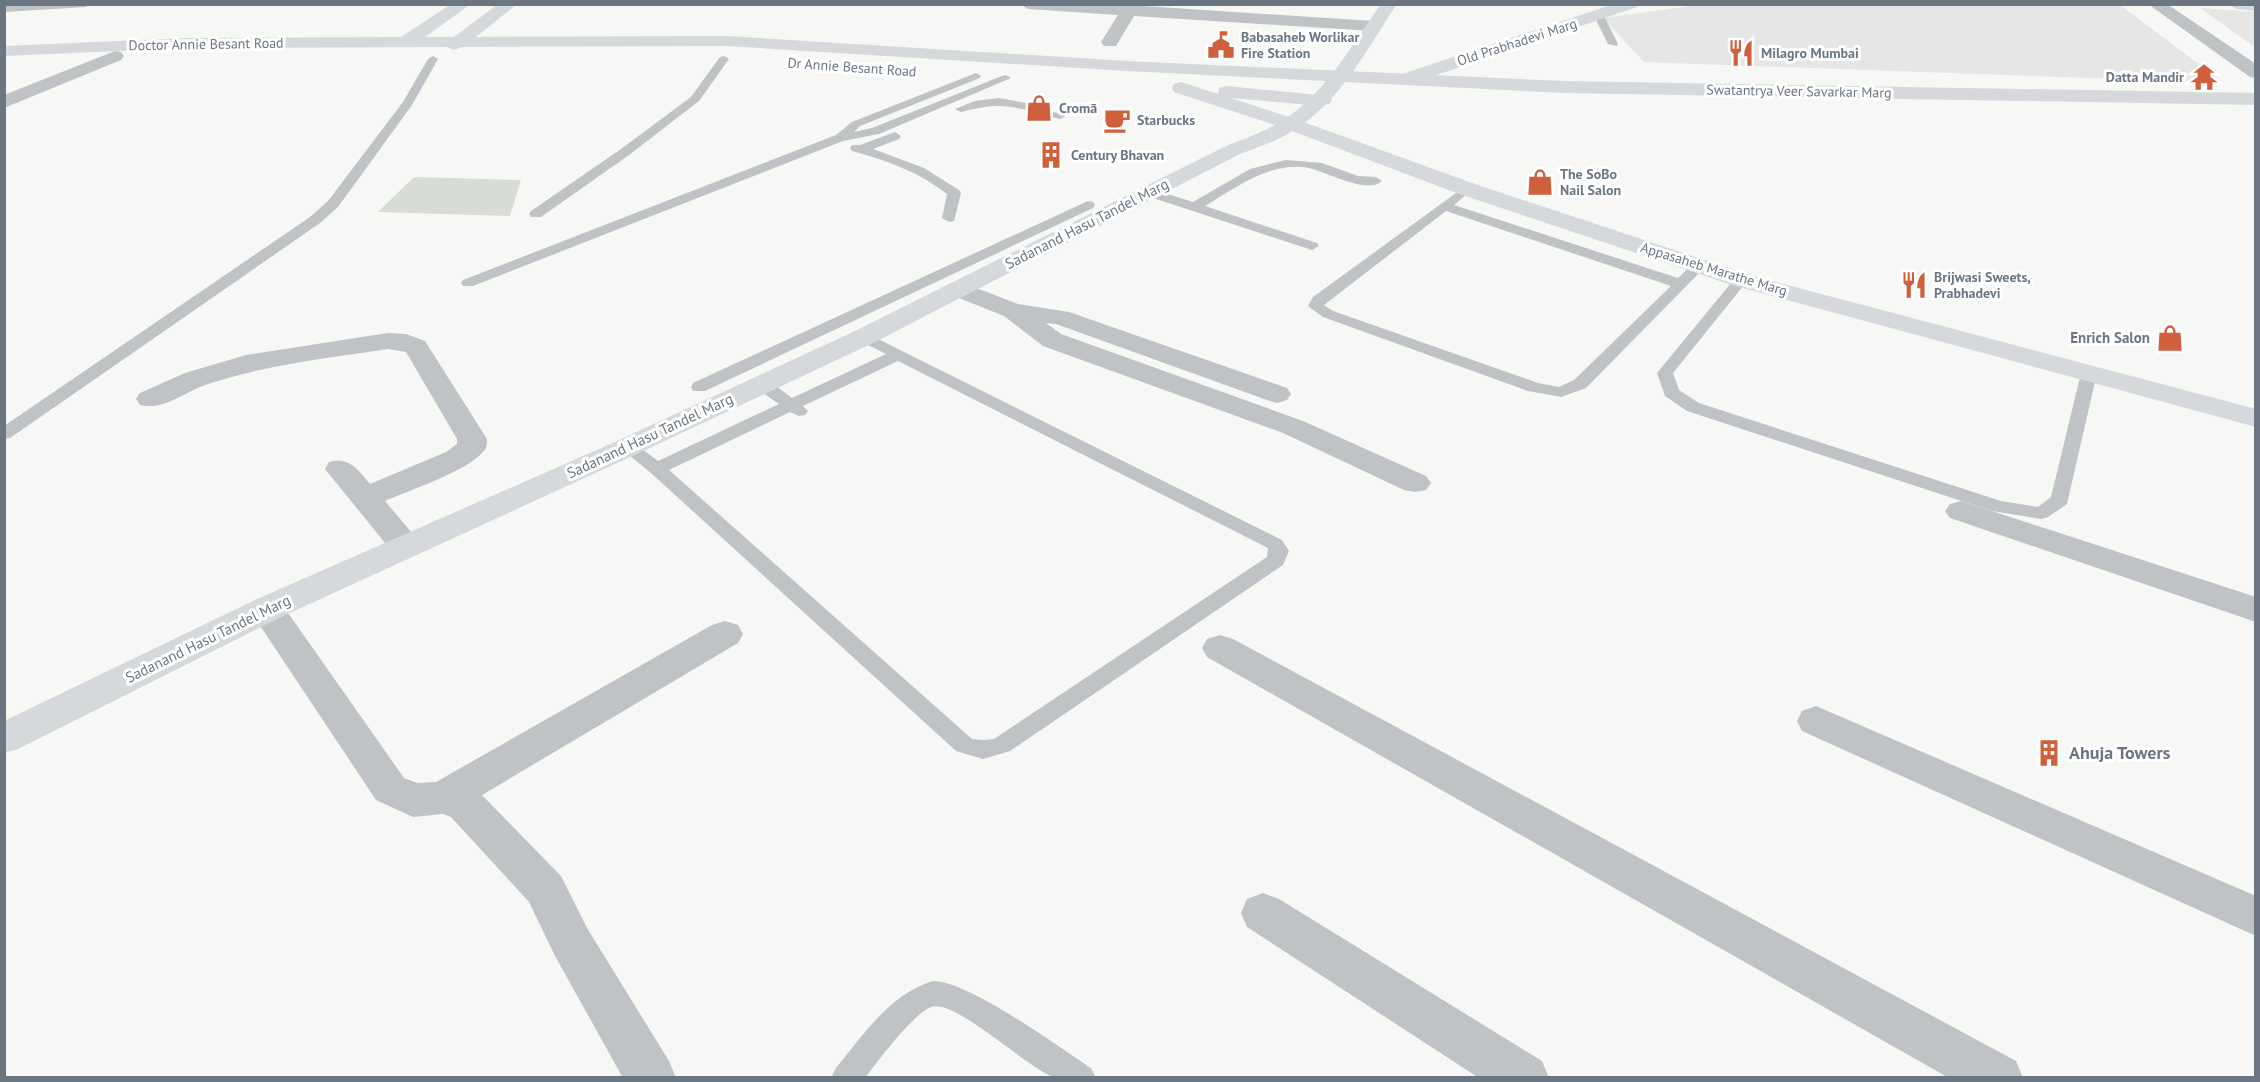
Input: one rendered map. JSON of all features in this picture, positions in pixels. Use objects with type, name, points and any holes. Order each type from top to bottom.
[{"type":"main road","points":[[381,57],[463,4]]},
{"type":"main road","points":[[433,59],[509,4]]},
{"type":"main road","name":"Sadanand Hasu Tandel Marg","points":[[4,738],[267,609],[628,447],[763,375],[864,337],[958,289],[1019,247],[1149,192],[1291,124],[1322,100],[1343,76],[1389,4]]},
{"type":"main road","name":"Old Prabhadevi Marg","points":[[1403,80],[1631,4]]},
{"type":"main road","points":[[2236,4],[2256,6]]},
{"type":"main road","name":"Dr Annie Besant Road","points":[[408,41],[727,41],[1115,65],[1343,76]]},
{"type":"main road","name":"Doctor Annie Besant Road","points":[[4,51],[186,43],[408,41]]},
{"type":"main road","name":"Doctor Annie Besant Road","points":[[4,63],[115,56],[381,57]]},
{"type":"main road","points":[[381,57],[748,60]]},
{"type":"main road","points":[[940,73],[1017,78]]},
{"type":"main road","name":"Swatantrya Veer Savarkar Marg","points":[[1343,76],[1564,87],[2256,99]]},
{"type":"main road","points":[[1098,82],[1131,84]]},
{"type":"main road","points":[[1161,86],[1322,100]]},
{"type":"main road","name":"Appasaheb Marathe Marg","points":[[1181,88],[1291,124],[1455,193],[1700,265],[1741,280],[2256,418]]},
{"type":"street","points":[[1028,4],[1373,26]]},
{"type":"street","points":[[2156,4],[2256,73]]},
{"type":"street","points":[[1110,42],[1130,10]]},
{"type":"street","points":[[4,102],[115,56]]},
{"type":"street","points":[[958,289],[1013,311],[1060,317],[1276,394]]},
{"type":"street","points":[[1013,311],[1052,340],[1293,427],[1415,483]]},
{"type":"street","points":[[150,399],[195,379],[246,363],[388,341],[406,342],[416,347],[472,439],[472,447],[458,458],[365,498]]},
{"type":"street","points":[[340,469],[406,546]]},
{"type":"street","points":[[1961,511],[2256,610]]},
{"type":"street","points":[[267,609],[390,789],[413,800],[443,798],[465,805],[545,890],[571,942],[651,1077]]},
{"type":"street","points":[[443,798],[725,634]]},
{"type":"street","points":[[1220,648],[1998,1077]]},
{"type":"street","points":[[1816,722],[2256,917]]},
{"type":"street","points":[[1263,913],[1524,1077]]},
{"type":"lane","points":[[4,9],[86,4]]},
{"type":"lane","points":[[1599,16],[1613,44]]},
{"type":"lane","points":[[4,434],[315,220],[333,204],[402,112],[433,59]]},
{"type":"lane","points":[[536,214],[625,152],[695,99],[724,59]]},
{"type":"lane","points":[[835,140],[856,124],[976,76]]},
{"type":"lane","points":[[1004,96],[1017,78]]},
{"type":"lane","points":[[468,283],[835,140],[875,131],[1017,78]]},
{"type":"lane","points":[[861,149],[983,100],[1013,103],[1060,116]]},
{"type":"lane","points":[[835,140],[916,167],[938,180],[954,193],[949,218]]},
{"type":"lane","points":[[1194,207],[1262,168],[1276,163],[1322,167],[1362,182],[1376,181]]},
{"type":"lane","points":[[1149,192],[1312,246]]},
{"type":"lane","points":[[1384,239],[1455,193]]},
{"type":"lane","points":[[1455,193],[1318,300],[1316,306],[1328,314],[1523,383],[1561,392],[1580,384],[1700,265]]},
{"type":"lane","points":[[1455,193],[1681,284]]},
{"type":"lane","points":[[699,387],[763,375],[1019,247],[1088,204]]},
{"type":"lane","points":[[1741,280],[1665,373],[1671,392],[1693,407],[1999,507],[2041,513],[2060,500],[2089,373]]},
{"type":"lane","points":[[628,447],[657,469],[964,745],[976,750],[991,750],[1002,745],[1276,560],[1279,551],[1275,544],[864,337]]},
{"type":"lane","points":[[657,469],[795,408],[900,354]]},
{"type":"lane","points":[[763,375],[795,408]]},
{"type":"lane","points":[[846,1077],[912,1002],[931,993],[951,997],[968,1005],[1081,1077]]},
{"type":"shaded area","points":[[1705,4],[2120,5],[2224,83],[1644,62],[1603,18]]},
{"type":"shaded area","points":[[2200,8],[2255,12],[2255,47]]},
{"type":"shaded area","points":[[414,177],[521,180],[510,216],[378,212]]},
{"type":"place","name":"Babasaheb Worlikar Fire Station","points":[[1221,45]]},
{"type":"place","name":"Milagro Mumbai","points":[[1741,53]]},
{"type":"place","name":"Datta Mandir","points":[[2204,77]]},
{"type":"place","name":"Cromā","points":[[1039,108]]},
{"type":"place","name":"Starbucks","points":[[1117,120]]},
{"type":"place","name":"Century Bhavan","points":[[1051,155]]},
{"type":"place","name":"The SoBo Nail Salon","points":[[1540,182]]},
{"type":"place","name":"Brijwasi Sweets, Prabhadevi","points":[[1914,285]]},
{"type":"place","name":"Enrich Salon","points":[[2170,338]]},
{"type":"place","name":"Ahuja Towers","points":[[2049,753]]}]
